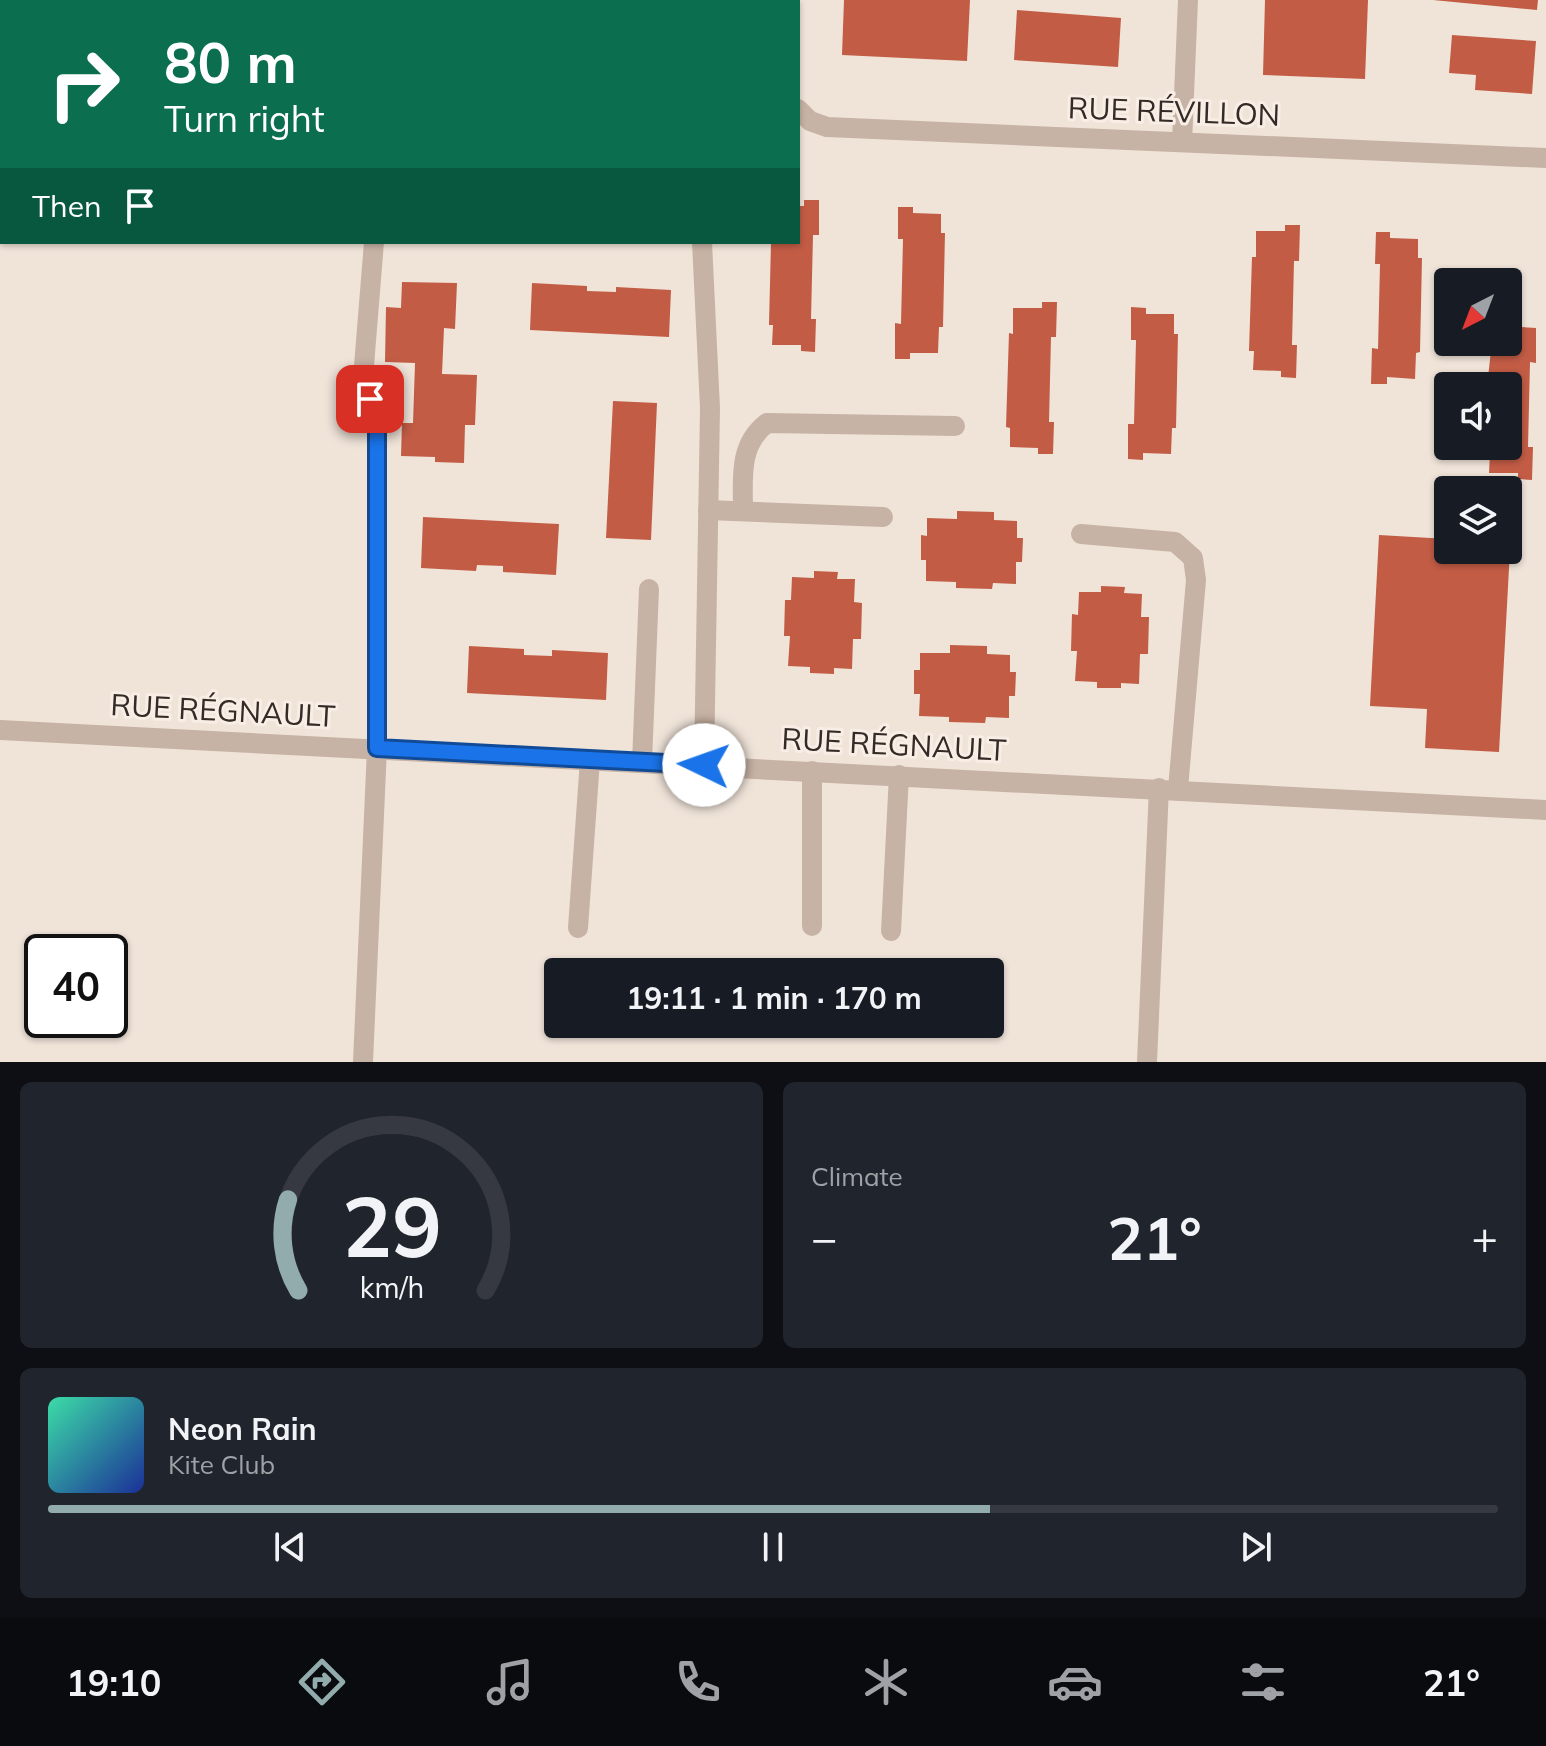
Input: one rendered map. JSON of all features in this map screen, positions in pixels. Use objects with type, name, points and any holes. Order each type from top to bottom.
[{"type":"street","points":[[1182,142],[1188,0]]},
{"type":"street","name":"RUE RÉVILLON","points":[[800,112],[827,127],[1546,158]]},
{"type":"street","points":[[363,1062],[377,748],[377,420],[363,378],[374,244]]},
{"type":"street","points":[[702,244],[710,408],[704,765]]},
{"type":"street","points":[[743,511],[744,455],[755,432],[767,423],[955,426]]},
{"type":"street","points":[[708,510],[883,517]]},
{"type":"street","points":[[1081,534],[1175,542],[1193,558],[1196,580],[1169,788],[1147,1062]]},
{"type":"street","points":[[642,762],[649,589]]},
{"type":"street","name":"RUE RÉGNAULT","points":[[0,730],[1169,788],[1546,810]]},
{"type":"street","points":[[578,928],[590,760]]},
{"type":"street","points":[[812,771],[812,926]]},
{"type":"street","points":[[891,931],[899,775]]},
{"type":"building","points":[[844,0],[970,0],[967,61],[842,55]]},
{"type":"building","points":[[1265,0],[1368,0],[1365,79],[1263,75]]},
{"type":"building","points":[[1433,0],[1538,0],[1537,10]]},
{"type":"building","points":[[1017,10],[1121,18],[1118,67],[1014,60]]},
{"type":"building","points":[[1452,35],[1536,41],[1532,94],[1475,90],[1476,75],[1449,73]]},
{"type":"building","points":[[804,200],[819,200],[819,235],[813,235],[811,319],[816,319],[815,352],[801,351],[801,345],[772,345],[773,325],[769,325],[771,244],[800,244],[800,206],[804,206]]},
{"type":"building","points":[[898,207],[913,207],[913,213],[941,214],[941,233],[945,233],[943,327],[939,327],[938,353],[910,353],[910,359],[895,359],[895,323],[901,324],[903,239],[898,239]]},
{"type":"building","points":[[1285,225],[1300,225],[1299,261],[1294,261],[1292,345],[1297,345],[1296,378],[1281,377],[1281,371],[1253,370],[1254,351],[1249,351],[1252,257],[1256,257],[1256,231],[1285,231]]},
{"type":"building","points":[[1376,232],[1390,232],[1390,238],[1418,239],[1418,258],[1422,258],[1420,352],[1416,353],[1415,379],[1387,377],[1387,384],[1371,384],[1372,348],[1378,349],[1380,264],[1375,264]]},
{"type":"building","points":[[402,282],[457,283],[455,329],[444,328],[442,374],[477,375],[475,425],[465,425],[464,463],[435,462],[435,457],[401,456],[402,423],[413,423],[415,363],[385,362],[386,307],[401,308]]},
{"type":"building","points":[[532,283],[587,286],[587,291],[616,292],[616,287],[671,290],[669,337],[530,330]]},
{"type":"building","points":[[1042,302],[1057,302],[1056,337],[1051,337],[1049,422],[1054,422],[1053,454],[1038,454],[1038,448],[1010,447],[1010,428],[1006,427],[1009,333],[1013,334],[1013,308],[1042,308]]},
{"type":"building","points":[[1131,307],[1146,308],[1146,314],[1174,314],[1174,334],[1178,334],[1176,428],[1172,428],[1171,454],[1143,453],[1143,460],[1128,459],[1128,424],[1134,424],[1136,340],[1131,340]]},
{"type":"building","points":[[1522,327],[1536,328],[1536,363],[1530,362],[1528,447],[1533,447],[1532,480],[1522,479],[1518,473],[1489,473],[1490,460],[1522,460],[1522,372],[1489,372],[1490,356],[1522,356]]},
{"type":"building","points":[[613,401],[657,403],[651,540],[606,538]]},
{"type":"building","points":[[957,511],[994,512],[994,520],[1017,521],[1017,538],[1023,538],[1022,562],[1016,562],[1016,584],[993,583],[992,589],[956,588],[956,582],[926,581],[926,560],[921,560],[921,535],[927,536],[927,518],[957,519]]},
{"type":"building","points":[[423,517],[559,524],[556,575],[503,572],[503,566],[477,565],[476,571],[421,568]]},
{"type":"building","points":[[1379,535],[1434,538],[1434,564],[1509,564],[1499,752],[1425,748],[1427,709],[1370,706]]},
{"type":"building","points":[[814,571],[838,572],[837,579],[855,579],[854,602],[862,603],[861,639],[853,639],[852,669],[834,668],[834,674],[810,673],[810,667],[788,666],[790,636],[784,636],[785,600],[791,600],[792,577],[814,578]]},
{"type":"building","points":[[1101,586],[1125,587],[1124,593],[1142,594],[1141,617],[1149,617],[1148,654],[1140,654],[1139,684],[1121,683],[1121,688],[1097,688],[1097,682],[1075,681],[1077,651],[1071,651],[1072,614],[1078,615],[1079,592],[1101,592]]},
{"type":"building","points":[[950,645],[987,646],[987,654],[1010,655],[1010,672],[1016,672],[1015,696],[1009,696],[1009,718],[986,717],[985,723],[949,722],[949,717],[919,716],[920,694],[914,694],[914,670],[920,670],[920,653],[950,653]]},
{"type":"building","points":[[469,646],[524,649],[524,655],[552,656],[552,650],[608,653],[606,700],[467,693]]},
{"type":"route","points":[[370,399],[377,420],[377,748],[704,765]]}]
